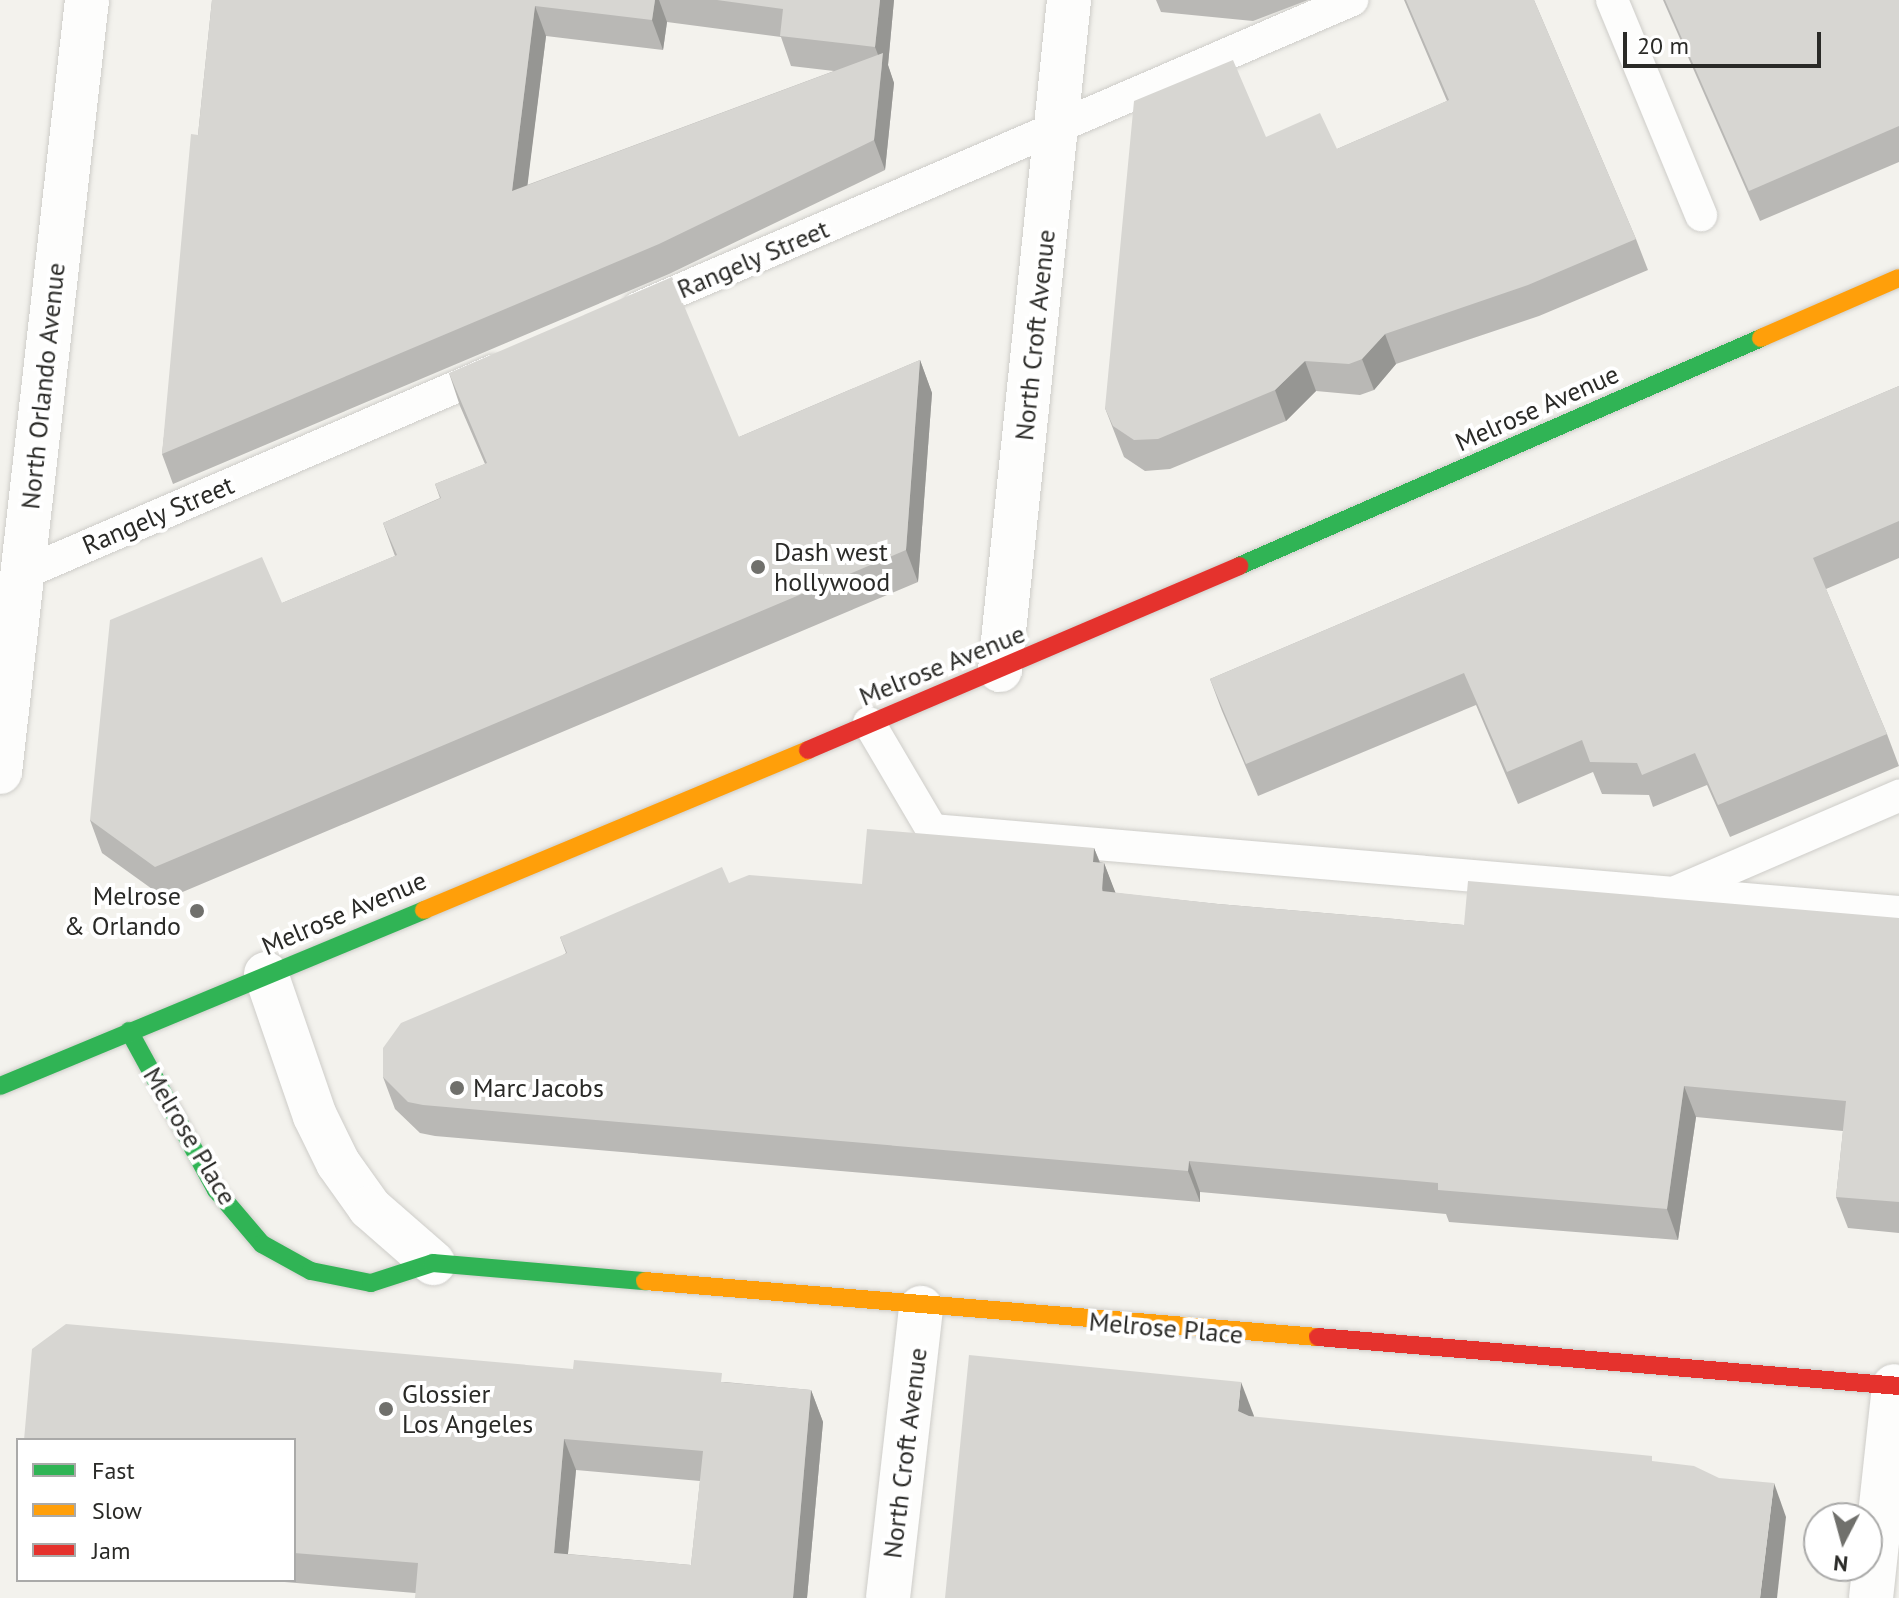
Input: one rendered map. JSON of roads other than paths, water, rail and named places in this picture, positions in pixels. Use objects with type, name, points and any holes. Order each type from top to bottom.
[{"type":"main road","name":"Melrose Avenue","points":[[0,1086],[1000,670],[1899,278]]},
{"type":"main road","name":"Melrose Place","points":[[129,1031],[216,1190],[262,1244],[311,1271],[371,1283],[433,1263],[921,1308],[1897,1386]]},
{"type":"street","name":"North Orlando Avenue","points":[[0,772],[87,0]]},
{"type":"street","name":"North Croft Avenue","points":[[1000,670],[1069,0]]},
{"type":"street","points":[[266,974],[315,1116],[338,1163],[370,1208],[433,1263]]},
{"type":"street","name":"North Croft Avenue","points":[[888,1598],[921,1308]]},
{"type":"street","points":[[1871,1598],[1897,1386]]},
{"type":"lane","name":"Rangely Street","points":[[604,323],[1352,0]]},
{"type":"lane","points":[[1612,0],[1701,215]]},
{"type":"lane","name":"Rangely Street","points":[[22,574],[518,360]]},
{"type":"lane","points":[[869,723],[932,830],[1899,912]]},
{"type":"lane","points":[[1675,893],[1899,796]]},
{"type":"place","name":"Dash west hollywood","points":[[758,567]]},
{"type":"place","name":"Melrose & Orlando","points":[[197,911]]},
{"type":"place","name":"Marc Jacobs","points":[[457,1088]]},
{"type":"place","name":"Glossier Los Angeles","points":[[386,1409]]}]
